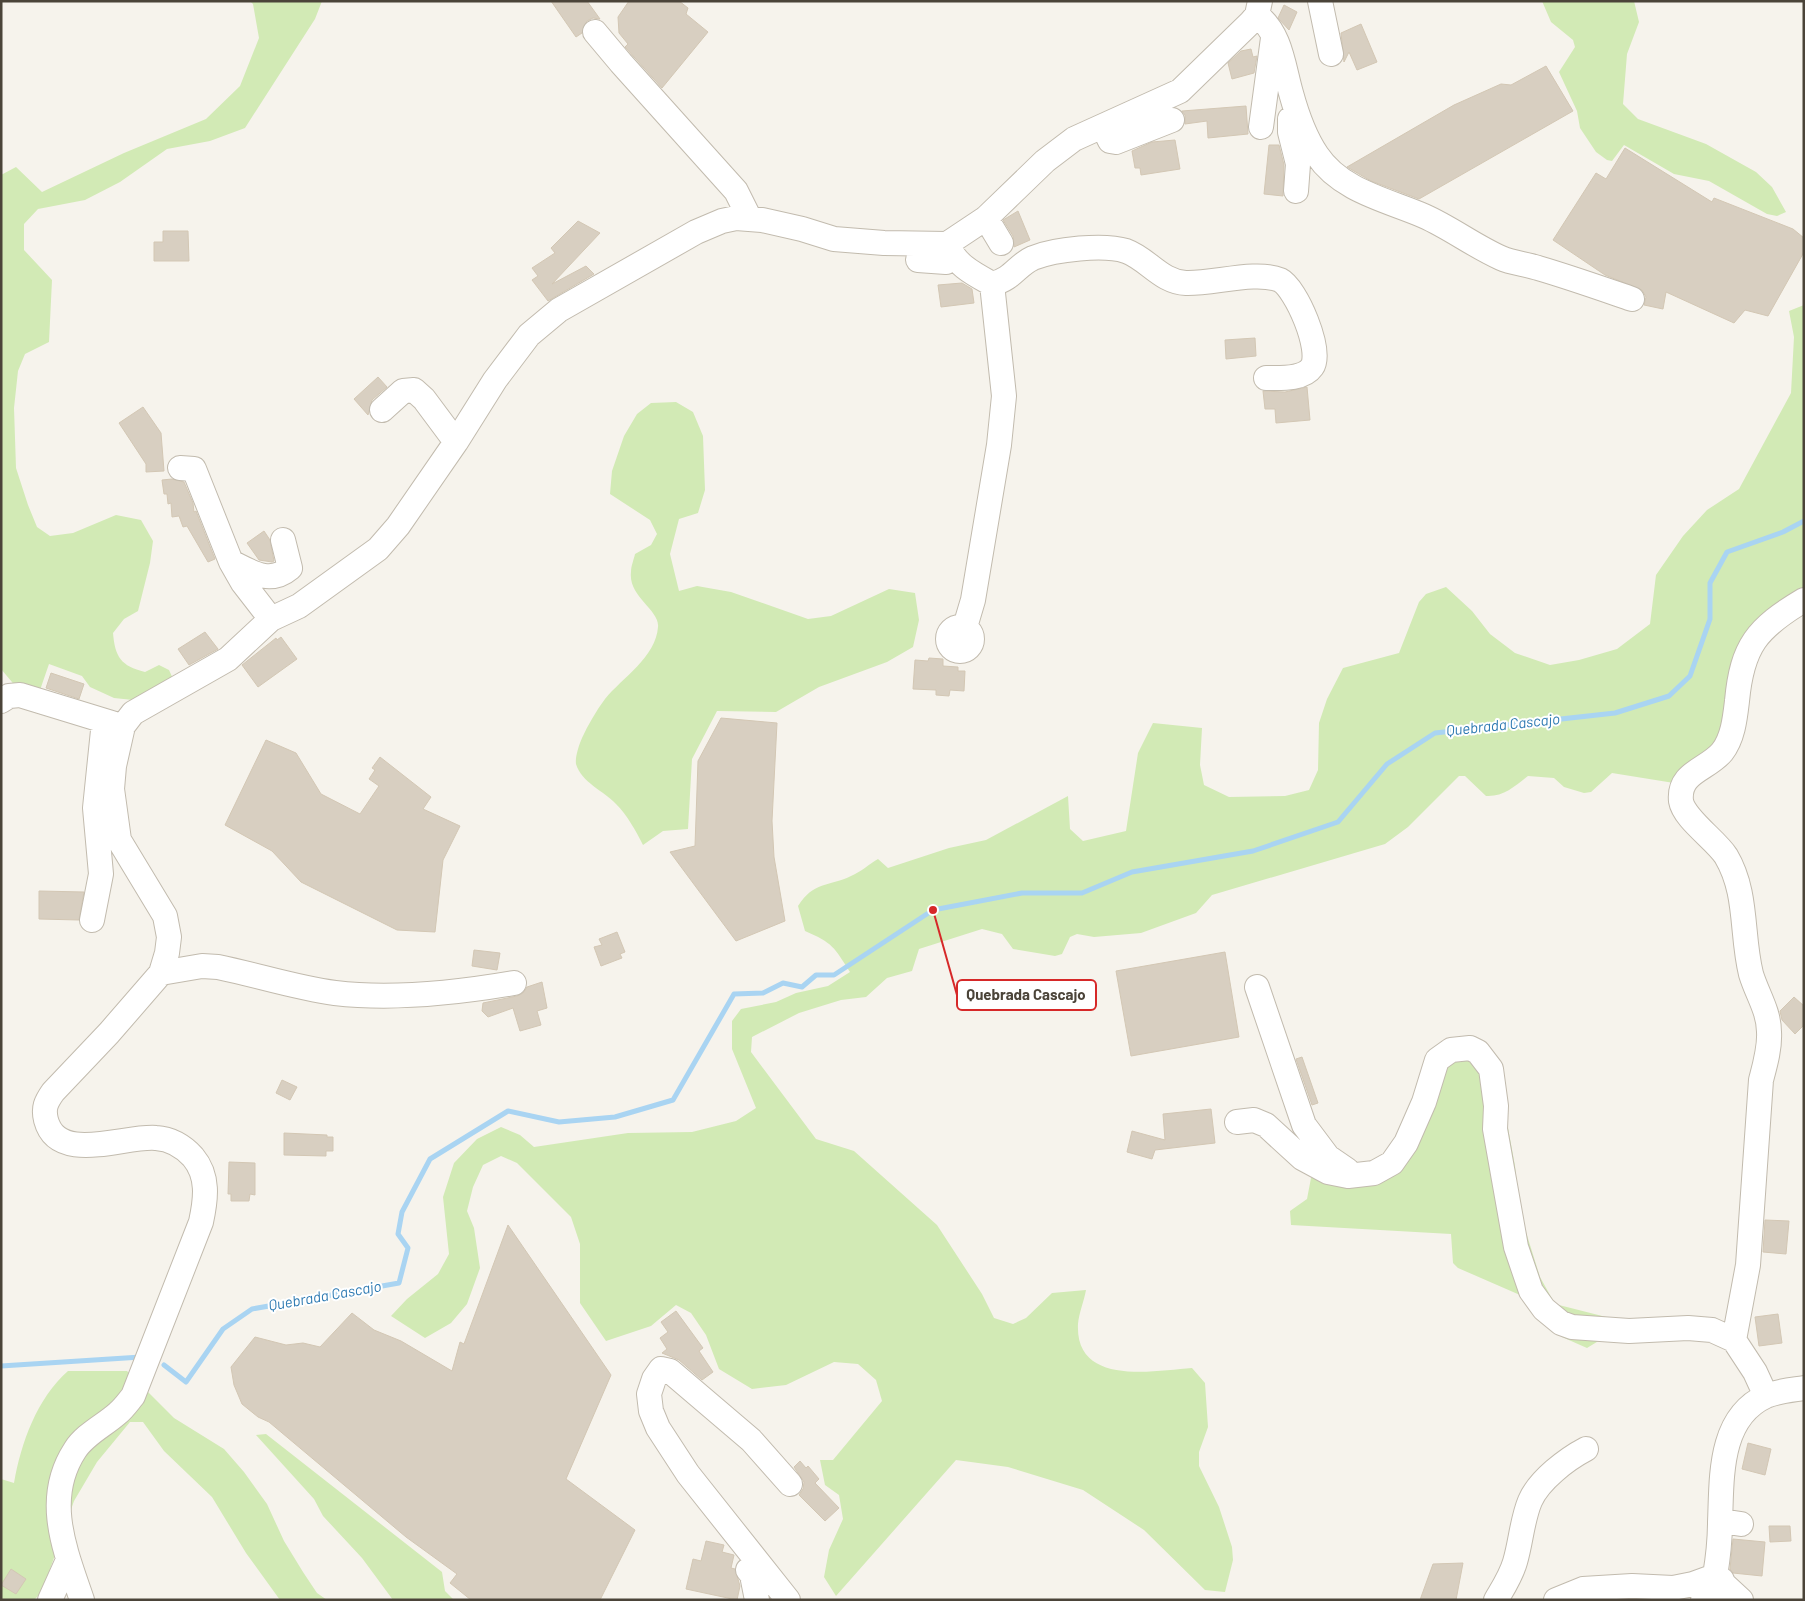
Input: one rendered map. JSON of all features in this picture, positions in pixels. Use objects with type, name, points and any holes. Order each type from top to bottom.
[{"type":"street","points":[[1320,1],[1331,54]]},
{"type":"street","points":[[918,260],[946,262],[949,249],[986,218],[1045,161],[1074,139],[1180,91],[1258,8],[1273,34],[1283,57],[1290,92],[1300,124],[1312,148],[1325,167],[1342,180],[1370,195],[1425,216],[1503,259],[1558,274],[1632,299]]},
{"type":"street","points":[[596,32],[620,64],[736,191],[750,219]]},
{"type":"street","points":[[1261,127],[1273,34]]},
{"type":"street","points":[[1290,92],[1290,132],[1298,164],[1296,191]]},
{"type":"street","points":[[1103,127],[1110,141],[1116,142],[1172,120]]},
{"type":"street","points":[[4,696],[20,694],[113,723],[228,659],[272,620],[299,606],[378,549],[398,526],[456,442],[483,396],[529,335],[559,310],[696,232],[722,221],[736,218],[750,219],[802,229],[834,239],[949,249],[962,266],[992,284]]},
{"type":"street","points":[[986,218],[1000,244]]},
{"type":"street","points":[[992,284],[1008,278],[1032,258],[1073,250],[1105,248],[1126,251],[1156,272],[1184,283],[1252,277],[1280,280],[1292,290],[1315,350],[1316,360],[1312,369],[1297,376],[1266,378]]},
{"type":"street","points":[[965,627],[973,600],[1000,446],[1004,396],[992,284]]},
{"type":"street","points":[[382,410],[403,391],[414,390],[424,399],[456,442]]},
{"type":"street","points":[[180,468],[194,469],[231,562],[243,583],[272,620]]},
{"type":"street","points":[[231,562],[266,578],[283,574],[290,568],[288,553],[283,540]]},
{"type":"street","points":[[1734,1340],[1748,1265],[1761,1080],[1770,1031],[1767,1015],[1750,967],[1745,918],[1738,884],[1725,854],[1690,817],[1682,803],[1681,788],[1689,776],[1721,752],[1731,735],[1739,682],[1749,648],[1763,628],[1778,615],[1804,600]]},
{"type":"street","points":[[92,920],[101,874],[95,808],[113,723]]},
{"type":"street","points":[[82,1600],[68,1560],[61,1532],[57,1505],[62,1479],[75,1449],[89,1435],[120,1412],[133,1396],[201,1222],[206,1197],[204,1175],[196,1161],[188,1152],[174,1142],[155,1138],[84,1145],[72,1144],[60,1140],[48,1127],[44,1112],[46,1102],[109,1034],[161,973],[170,937],[165,916],[119,840],[112,789],[114,766],[113,723]]},
{"type":"street","points":[[161,973],[202,966],[218,967],[333,993],[366,996],[446,993],[514,983]]},
{"type":"street","points":[[1258,987],[1304,1125],[1328,1157],[1339,1166],[1357,1175]]},
{"type":"street","points":[[1237,1122],[1254,1120],[1266,1126],[1302,1158],[1328,1172],[1348,1176],[1374,1173],[1392,1163],[1406,1143],[1424,1102],[1437,1060],[1451,1050],[1470,1048],[1478,1052],[1491,1069],[1496,1106],[1495,1129],[1516,1247],[1531,1291],[1544,1309],[1561,1323],[1572,1327],[1629,1331],[1712,1330],[1734,1340],[1755,1372],[1766,1396]]},
{"type":"street","points":[[788,1600],[688,1474],[658,1428],[651,1411],[649,1394],[654,1379],[661,1369],[670,1371],[751,1440],[790,1484]]},
{"type":"street","points":[[1703,1600],[1714,1596],[1720,1588],[1718,1578],[1731,1522],[1722,1468],[1735,1425],[1751,1407],[1766,1396],[1804,1388]]},
{"type":"street","points":[[1496,1600],[1507,1582],[1516,1561],[1530,1500],[1538,1489],[1565,1462],[1586,1449]]},
{"type":"street","points":[[50,1600],[68,1560]]},
{"type":"street","points":[[748,1570],[752,1575],[757,1600]]},
{"type":"street","points":[[1556,1600],[1583,1589],[1634,1593],[1673,1588],[1718,1578]]},
{"type":"street","points":[[1718,1578],[1741,1600]]},
{"type":"green space","points":[[250,1],[322,1],[315,19],[245,128],[210,141],[167,149],[120,182],[85,200],[38,209],[24,224],[24,250],[52,280],[49,342],[25,354],[18,371],[14,408],[16,468],[28,505],[37,527],[50,536],[73,533],[116,515],[141,520],[153,541],[150,563],[138,611],[124,619],[113,633],[115,648],[121,659],[130,667],[145,672],[159,665],[169,670],[174,681],[133,700],[114,698],[90,687],[82,676],[49,664],[39,693],[17,688],[1,669],[1,175],[16,167],[42,192],[124,153],[206,119],[240,86],[259,38],[253,4]]},
{"type":"green space","points":[[1542,1],[1634,1],[1639,22],[1627,54],[1623,104],[1638,119],[1706,144],[1756,172],[1772,187],[1786,212],[1777,216],[1767,214],[1709,181],[1674,174],[1624,145],[1612,161],[1607,160],[1596,152],[1580,128],[1577,111],[1559,72],[1575,47],[1573,40],[1551,22]]},
{"type":"green space","points":[[1804,305],[1804,589],[1782,603],[1714,748],[1674,783],[1612,773],[1591,792],[1584,793],[1564,787],[1554,778],[1528,776],[1504,793],[1486,796],[1465,776],[1459,776],[1408,827],[1385,844],[1212,895],[1196,913],[1141,933],[1094,937],[1077,934],[1070,937],[1062,954],[1055,956],[1013,949],[1002,934],[982,929],[919,949],[912,971],[887,978],[866,997],[841,1000],[799,1013],[752,1037],[751,1052],[816,1139],[854,1151],[937,1225],[982,1294],[994,1318],[1013,1324],[1026,1318],[1052,1293],[1086,1290],[1078,1324],[1080,1344],[1089,1357],[1102,1366],[1119,1370],[1138,1372],[1192,1368],[1205,1383],[1208,1427],[1199,1452],[1199,1466],[1219,1507],[1232,1547],[1233,1560],[1225,1592],[1205,1590],[1144,1530],[1083,1490],[1008,1467],[956,1460],[836,1596],[824,1577],[829,1550],[843,1519],[839,1495],[825,1485],[820,1460],[833,1460],[882,1401],[876,1380],[858,1364],[834,1362],[786,1385],[752,1389],[719,1369],[706,1335],[691,1313],[676,1305],[651,1326],[606,1341],[580,1303],[580,1244],[571,1217],[517,1163],[501,1156],[483,1165],[473,1187],[467,1211],[474,1228],[480,1268],[467,1304],[451,1323],[425,1338],[391,1316],[407,1299],[438,1274],[449,1254],[443,1197],[454,1163],[477,1139],[501,1127],[520,1135],[534,1147],[628,1133],[692,1132],[736,1121],[756,1108],[732,1049],[732,1021],[741,1009],[776,1002],[796,993],[828,986],[850,972],[832,947],[822,939],[805,931],[798,906],[816,888],[855,874],[878,859],[888,868],[949,848],[986,840],[1068,796],[1070,829],[1083,841],[1126,831],[1138,753],[1153,723],[1202,728],[1200,765],[1204,785],[1229,797],[1285,796],[1309,790],[1318,770],[1319,723],[1327,699],[1343,668],[1399,653],[1419,602],[1426,594],[1446,587],[1472,611],[1490,634],[1515,653],[1550,665],[1579,660],[1617,649],[1650,624],[1656,575],[1683,536],[1707,510],[1739,489],[1791,393],[1794,337],[1789,311]]},
{"type":"green space","points":[[676,402],[693,412],[703,436],[705,490],[698,513],[679,519],[670,554],[679,591],[697,586],[731,592],[808,619],[831,616],[889,589],[915,593],[919,620],[913,647],[887,662],[819,687],[776,712],[717,711],[692,759],[688,829],[663,831],[643,845],[624,813],[611,799],[583,776],[576,761],[577,751],[582,738],[598,708],[645,657],[656,638],[657,621],[634,589],[631,581],[631,572],[635,554],[651,545],[657,534],[650,520],[610,494],[612,471],[624,436],[637,414],[651,403]]},
{"type":"green space","points":[[1446,1047],[1497,1068],[1515,1166],[1520,1213],[1540,1277],[1555,1304],[1614,1319],[1605,1337],[1587,1348],[1562,1337],[1520,1295],[1458,1268],[1453,1263],[1451,1234],[1291,1225],[1290,1211],[1307,1199],[1311,1178],[1359,1167],[1391,1153]]},
{"type":"green space","points":[[68,1371],[127,1371],[174,1418],[224,1449],[244,1472],[267,1504],[284,1541],[303,1572],[317,1593],[327,1600],[280,1600],[246,1553],[212,1497],[164,1451],[143,1422],[130,1422],[97,1462],[74,1501],[42,1592],[34,1600],[1,1600],[1,1479],[14,1483],[21,1452],[32,1422],[47,1394]]},
{"type":"green space","points":[[266,1434],[442,1572],[445,1591],[454,1600],[393,1600],[362,1558],[323,1516],[314,1499],[256,1435]]},
{"type":"building","points":[[551,1],[587,1],[600,19],[593,18],[587,21],[582,33],[576,37]]},
{"type":"building","points":[[629,1],[679,1],[688,8],[686,14],[708,32],[662,88],[625,47],[628,44],[619,33],[618,17]]},
{"type":"building","points":[[1284,5],[1297,12],[1289,30],[1278,18]]},
{"type":"building","points":[[1361,24],[1377,62],[1357,70],[1349,52],[1344,62],[1341,33]]},
{"type":"building","points":[[1251,49],[1253,57],[1257,56],[1254,73],[1232,79],[1228,63],[1241,51]]},
{"type":"building","points":[[1546,66],[1573,111],[1419,199],[1371,181],[1347,167],[1454,105],[1501,84],[1511,85]]},
{"type":"building","points":[[1246,106],[1248,134],[1208,138],[1207,121],[1185,124],[1185,115],[1182,111]]},
{"type":"building","points":[[1175,140],[1180,169],[1141,175],[1140,168],[1135,168],[1132,151],[1152,142]]},
{"type":"building","points":[[1269,145],[1279,145],[1284,165],[1283,196],[1264,194]]},
{"type":"building","points":[[1625,148],[1712,202],[1714,198],[1793,229],[1804,238],[1804,252],[1768,316],[1745,310],[1734,323],[1666,292],[1663,309],[1644,305],[1646,297],[1642,290],[1605,275],[1553,240],[1596,173],[1606,179]]},
{"type":"building","points":[[1018,211],[1030,240],[1014,247],[1013,236],[1003,220]]},
{"type":"building","points":[[578,221],[600,233],[552,284],[586,266],[594,274],[548,301],[532,280],[538,276],[532,268],[555,253],[551,248]]},
{"type":"building","points":[[163,231],[188,231],[189,261],[154,261],[154,242],[163,242]]},
{"type":"building","points":[[962,283],[972,289],[974,303],[941,307],[938,285]]},
{"type":"building","points":[[1255,338],[1256,356],[1226,359],[1225,340]]},
{"type":"building","points":[[378,377],[387,387],[372,400],[368,415],[354,399]]},
{"type":"building","points":[[1307,387],[1310,420],[1276,423],[1275,409],[1265,409],[1263,391],[1285,392]]},
{"type":"building","points":[[143,407],[161,433],[164,471],[146,472],[146,464],[119,423]]},
{"type":"building","points":[[172,479],[184,482],[193,503],[194,512],[196,511],[215,559],[208,562],[187,526],[183,527],[179,516],[172,517],[171,503],[168,504],[167,494],[164,494],[162,480]]},
{"type":"building","points":[[264,531],[270,540],[274,561],[272,562],[259,560],[247,543]]},
{"type":"building","points":[[205,632],[218,649],[189,665],[178,649]]},
{"type":"building","points":[[281,637],[297,659],[258,687],[242,665],[276,638],[277,640]]},
{"type":"building","points":[[929,658],[943,659],[943,666],[958,667],[958,671],[965,671],[964,691],[950,690],[949,696],[936,695],[936,690],[913,689],[915,660],[928,661]]},
{"type":"building","points":[[51,673],[84,684],[79,699],[46,688]]},
{"type":"building","points":[[721,718],[777,723],[772,821],[774,857],[785,921],[736,941],[670,852],[695,846],[698,761]]},
{"type":"building","points":[[266,740],[296,753],[321,794],[360,814],[379,786],[369,779],[375,770],[372,768],[380,757],[431,797],[423,809],[460,826],[443,860],[435,932],[397,930],[301,882],[272,851],[225,825]]},
{"type":"building","points":[[39,891],[84,892],[79,920],[39,919]]},
{"type":"building","points":[[617,932],[625,952],[620,954],[622,958],[601,966],[594,947],[602,945],[599,939]]},
{"type":"building","points":[[474,950],[500,953],[497,970],[472,966]]},
{"type":"building","points":[[1225,952],[1239,1037],[1131,1056],[1116,971]]},
{"type":"building","points":[[542,982],[547,1008],[537,1011],[541,1025],[520,1031],[513,1008],[488,1017],[482,1011],[483,1003],[517,996],[523,993],[527,987]]},
{"type":"building","points":[[1794,997],[1804,1006],[1804,1025],[1795,1034],[1782,1020],[1780,1011]]},
{"type":"building","points":[[1302,1057],[1318,1103],[1312,1105],[1296,1059]]},
{"type":"building","points":[[282,1080],[297,1087],[290,1100],[276,1093]]},
{"type":"building","points":[[1211,1109],[1215,1143],[1155,1150],[1152,1159],[1127,1152],[1132,1131],[1165,1140],[1163,1114]]},
{"type":"building","points":[[284,1133],[327,1135],[327,1137],[333,1137],[333,1151],[326,1151],[326,1156],[284,1155]]},
{"type":"building","points":[[229,1162],[255,1163],[255,1195],[250,1194],[249,1201],[231,1201],[231,1194],[228,1194]]},
{"type":"building","points":[[1765,1220],[1789,1221],[1786,1254],[1763,1252]]},
{"type":"building","points":[[508,1225],[611,1375],[566,1479],[635,1530],[600,1600],[471,1600],[450,1583],[457,1574],[406,1537],[269,1422],[258,1417],[242,1404],[234,1385],[231,1367],[255,1337],[286,1345],[303,1343],[320,1347],[352,1313],[374,1330],[401,1341],[452,1371],[460,1342],[464,1344]]},
{"type":"building","points":[[676,1311],[703,1348],[699,1351],[713,1372],[702,1380],[679,1360],[662,1353],[667,1349],[660,1338],[668,1332],[661,1322]]},
{"type":"building","points":[[1778,1314],[1782,1343],[1759,1346],[1755,1317]]},
{"type":"building","points":[[1748,1443],[1771,1449],[1765,1475],[1742,1469]]},
{"type":"building","points":[[800,1461],[806,1468],[808,1466],[819,1479],[815,1483],[839,1508],[825,1521],[799,1495],[803,1489],[804,1482],[794,1467]]},
{"type":"building","points":[[1769,1526],[1790,1526],[1791,1541],[1770,1542]]},
{"type":"building","points":[[1733,1539],[1765,1542],[1762,1576],[1733,1573],[1730,1569]]},
{"type":"building","points":[[706,1541],[724,1545],[722,1552],[734,1555],[731,1568],[735,1569],[740,1586],[737,1600],[686,1589],[693,1559],[701,1561]]},
{"type":"building","points":[[1463,1563],[1456,1600],[1420,1600],[1433,1564]]},
{"type":"building","points":[[11,1569],[26,1579],[16,1594],[1,1585]]},
{"type":"waterway","name":"Quebrada Cascajo","points":[[164,1365],[186,1382],[223,1329],[252,1309],[399,1283],[408,1248],[398,1234],[402,1212],[430,1159],[508,1111],[559,1122],[615,1117],[673,1100],[734,994],[763,993],[783,983],[802,987],[816,975],[834,975],[933,910],[1022,893],[1082,893],[1132,872],[1253,851],[1338,822],[1387,764],[1435,733],[1615,713],[1669,696],[1690,676],[1710,619],[1710,583],[1727,552],[1783,532],[1804,521]]},
{"type":"waterway","name":"Quebrada Cascajo","points":[[1,1366],[141,1357]]},
{"type":"place","name":"Quebrada Cascajo","points":[[933,910]]}]
